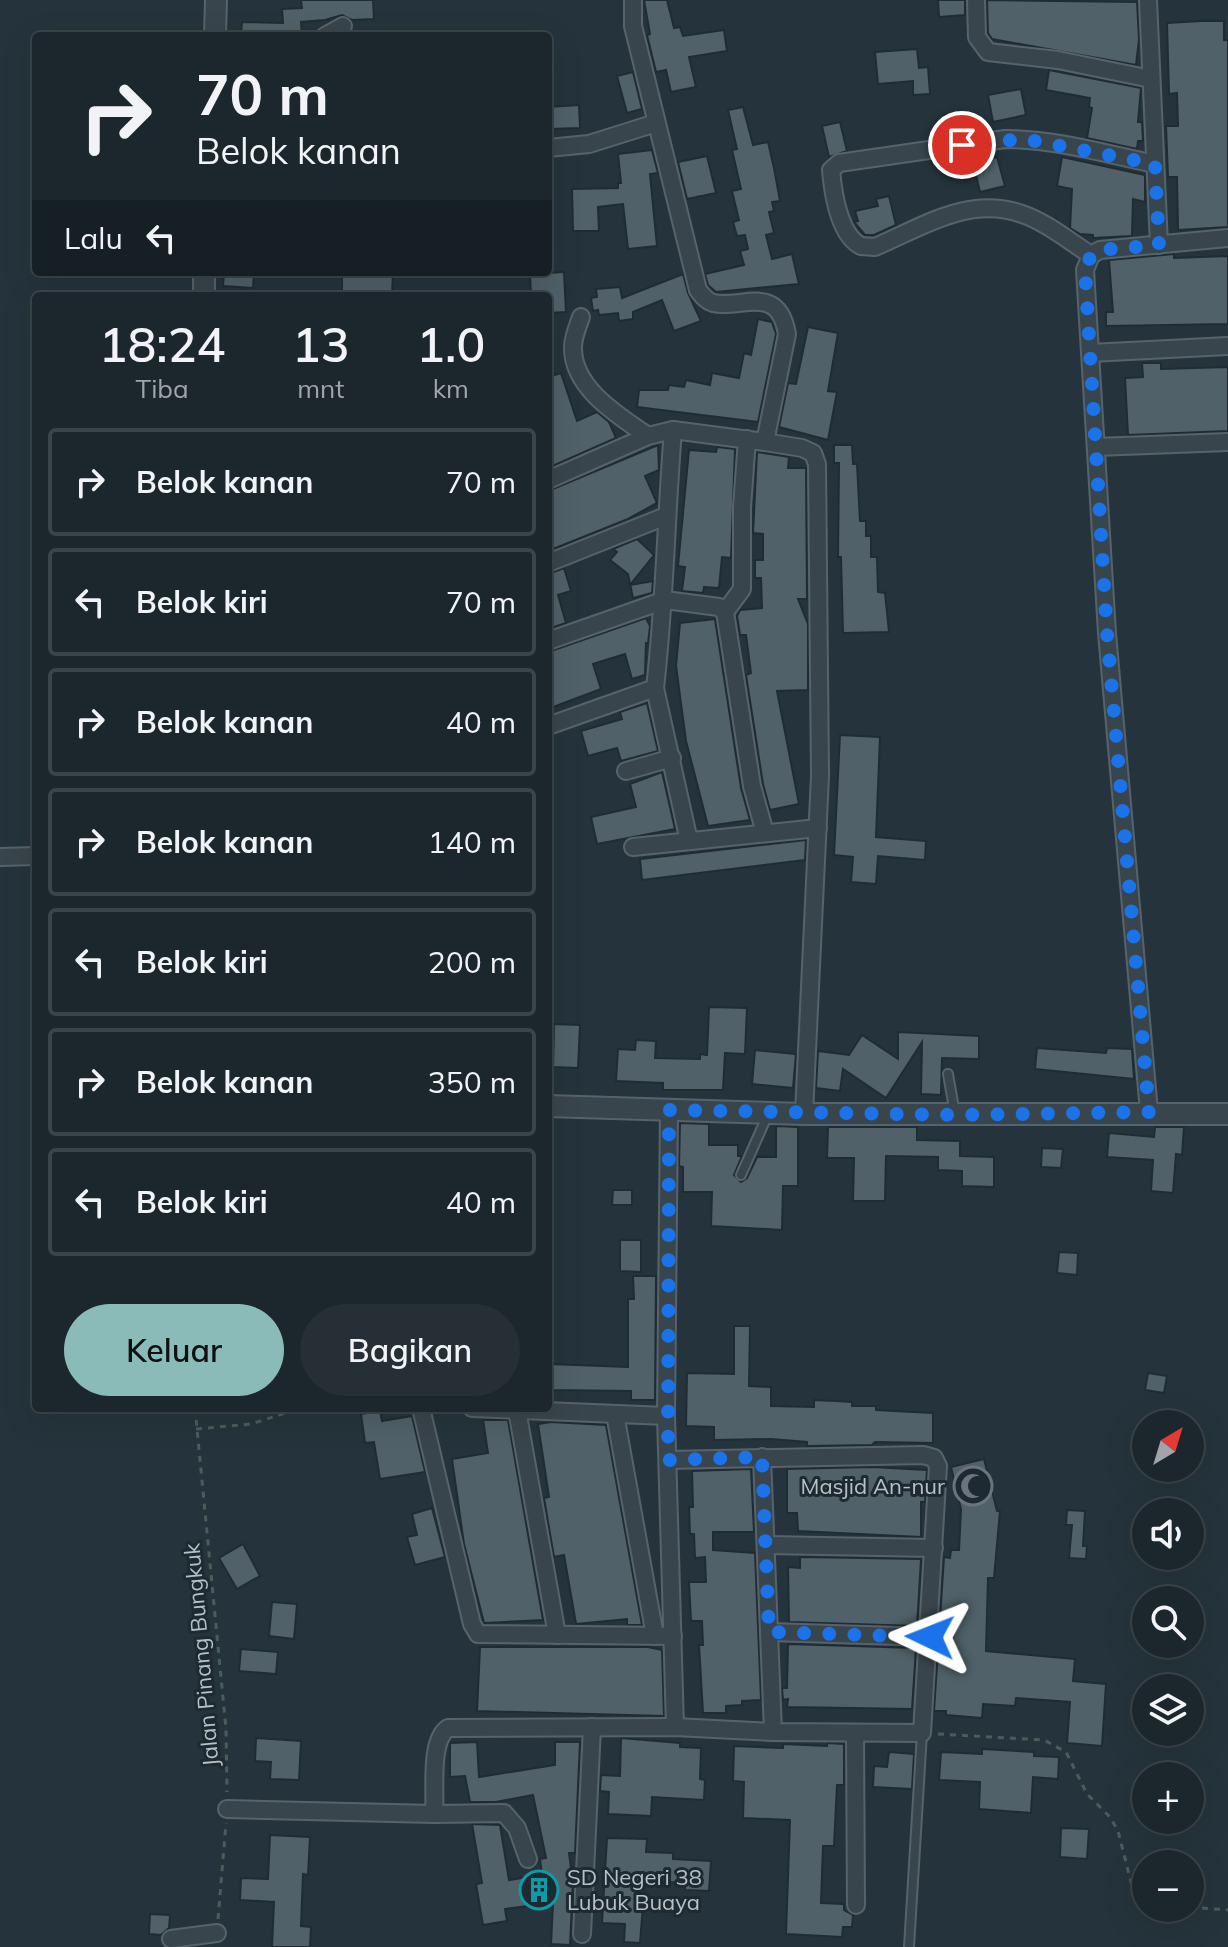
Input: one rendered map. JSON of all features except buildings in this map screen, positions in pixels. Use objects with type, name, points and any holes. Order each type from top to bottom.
[{"type":"street","points":[[215,32],[216,0]]},
{"type":"street","points":[[633,0],[633,26],[698,290],[709,302],[746,300],[770,305],[785,324],[787,334],[765,442]]},
{"type":"street","points":[[976,0],[977,37],[988,52],[1058,60],[1151,79]]},
{"type":"street","points":[[1148,0],[1159,245]]},
{"type":"street","points":[[332,32],[343,26]]},
{"type":"street","points":[[552,148],[589,144],[656,123]]},
{"type":"street","points":[[1091,255],[1039,222],[1003,209],[953,212],[875,247],[861,246],[847,232],[833,188],[831,170],[839,163],[1005,139],[1069,146],[1155,164]]},
{"type":"street","points":[[1149,1112],[1119,787],[1085,270],[1091,255],[1100,250],[1228,238]]},
{"type":"street","points":[[581,317],[573,351],[577,367],[598,399],[648,436]]},
{"type":"street","points":[[1090,353],[1228,346]]},
{"type":"street","points":[[673,430],[666,516],[665,600],[655,688],[689,841]]},
{"type":"street","points":[[552,478],[648,436],[673,430],[802,448],[813,453],[817,464],[820,776],[804,1114]]},
{"type":"street","points":[[725,612],[742,589],[742,507],[747,439]]},
{"type":"street","points":[[1096,447],[1228,442]]},
{"type":"street","points":[[552,561],[666,516]]},
{"type":"street","points":[[552,640],[665,600],[719,607],[725,612],[752,786],[765,833]]},
{"type":"street","points":[[552,725],[655,688]]},
{"type":"street","points":[[626,771],[672,758]]},
{"type":"street","points":[[633,847],[818,828]]},
{"type":"street","points":[[0,857],[32,856]]},
{"type":"street","points":[[552,1106],[804,1114],[1228,1114]]},
{"type":"street","points":[[669,1110],[666,1416],[675,1727]]},
{"type":"street","points":[[552,1411],[666,1416]]},
{"type":"street","points":[[422,1412],[472,1624],[478,1634],[673,1636]]},
{"type":"street","points":[[517,1412],[557,1635]]},
{"type":"street","points":[[615,1414],[655,1636]]},
{"type":"street","points":[[434,1814],[437,1738],[448,1728],[675,1727],[773,1732],[922,1733],[938,1466],[934,1458],[923,1455],[668,1460]]},
{"type":"street","points":[[762,1457],[773,1732]]},
{"type":"street","points":[[766,1545],[934,1548]]},
{"type":"street","points":[[769,1632],[930,1637]]},
{"type":"street","points":[[582,1934],[592,1727]]},
{"type":"street","points":[[855,1733],[856,1905]]},
{"type":"street","points":[[227,1809],[504,1813],[517,1828],[528,1859]]},
{"type":"street","points":[[171,1939],[217,1933]]},
{"type":"lane","points":[[948,1074],[955,1115]]},
{"type":"lane","points":[[741,1175],[768,1113]]},
{"type":"lane","points":[[909,1947],[922,1733]]},
{"type":"path","name":"Jalan Pinang Bungkuk","points":[[195,1412],[226,1729],[227,1809],[217,1933]]},
{"type":"path","points":[[196,1429],[251,1424],[289,1412]]},
{"type":"path","points":[[922,1733],[1044,1740],[1066,1752],[1087,1794],[1110,1817],[1118,1831],[1132,1883]]},
{"type":"path","points":[[1204,1908],[1228,1910]]},
{"type":"place","name":"Masjid An-nur","points":[[973,1486]]},
{"type":"place","name":"SD Negeri 38 Lubuk Buaya","points":[[539,1890]]},
{"type":"route","points":[[930,1637],[769,1632],[762,1457],[668,1460],[669,1110],[955,1115],[1149,1112],[1107,633],[1085,270],[1091,255],[1100,250],[1159,245],[1155,164],[1024,139],[962,145]]}]
